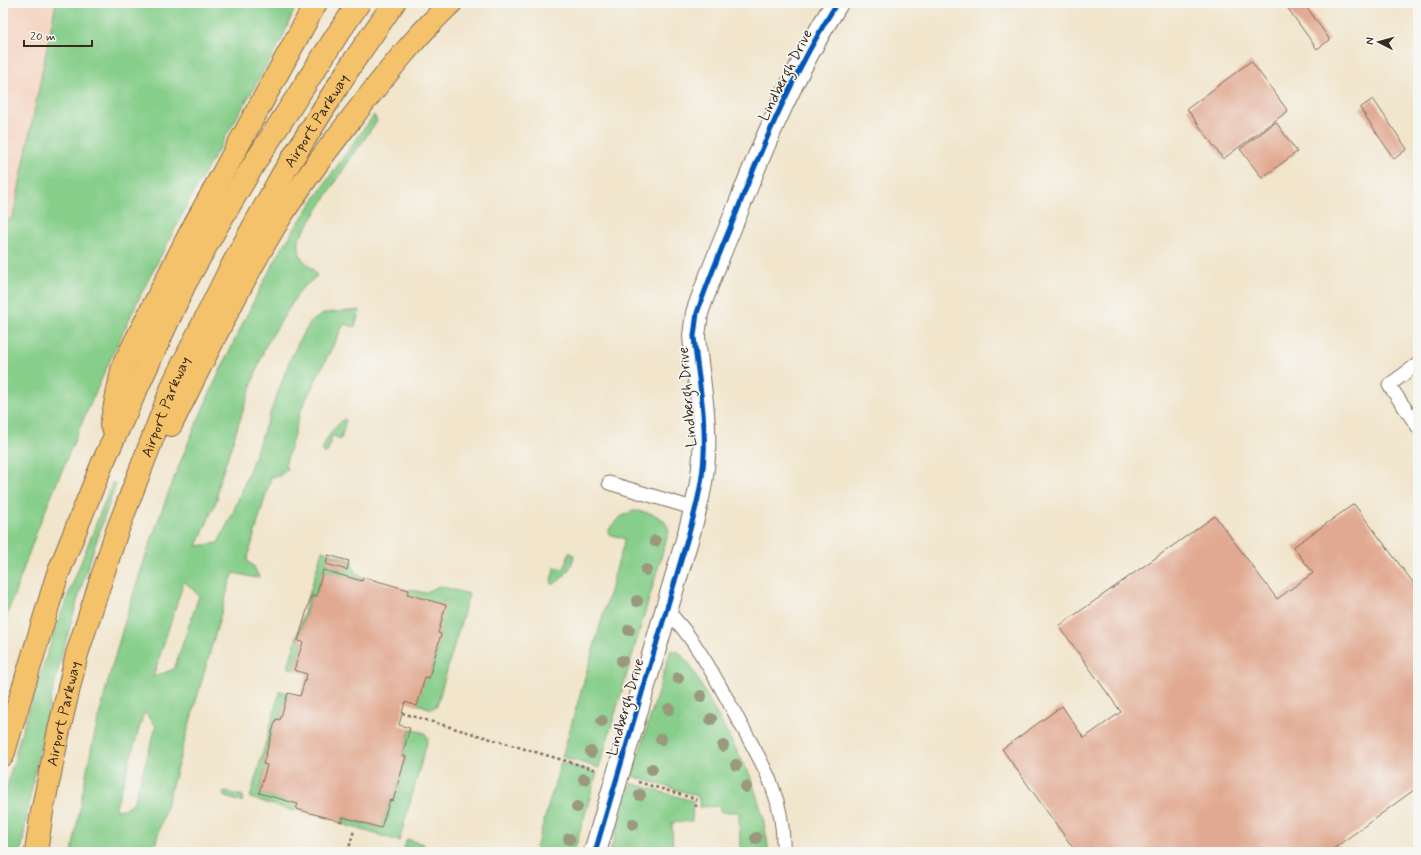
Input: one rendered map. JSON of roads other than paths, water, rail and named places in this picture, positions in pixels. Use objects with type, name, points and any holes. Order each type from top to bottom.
[{"type":"highway","points":[[103,462],[123,366],[189,235],[316,3]]},
{"type":"highway","name":"Airport Parkway","points":[[3,755],[57,576],[103,462],[185,284],[220,221],[269,140],[359,3]]},
{"type":"highway","name":"Airport Parkway","points":[[36,852],[44,805],[77,654],[116,534],[174,382],[229,271],[282,175],[353,62],[394,3]]},
{"type":"highway","points":[[116,534],[244,282],[279,220],[327,149],[390,70],[433,20],[451,3]]},
{"type":"street","name":"Lindbergh Drive","points":[[595,852],[696,508],[700,488],[704,455],[703,412],[694,336],[697,313],[770,130],[815,39],[837,3]]},
{"type":"lane","points":[[1418,364],[1389,385],[1418,427]]},
{"type":"lane","points":[[608,483],[696,508]]},
{"type":"lane","points":[[666,610],[681,626],[696,647],[720,687],[762,765],[772,787],[778,808],[782,828],[783,852]]}]
